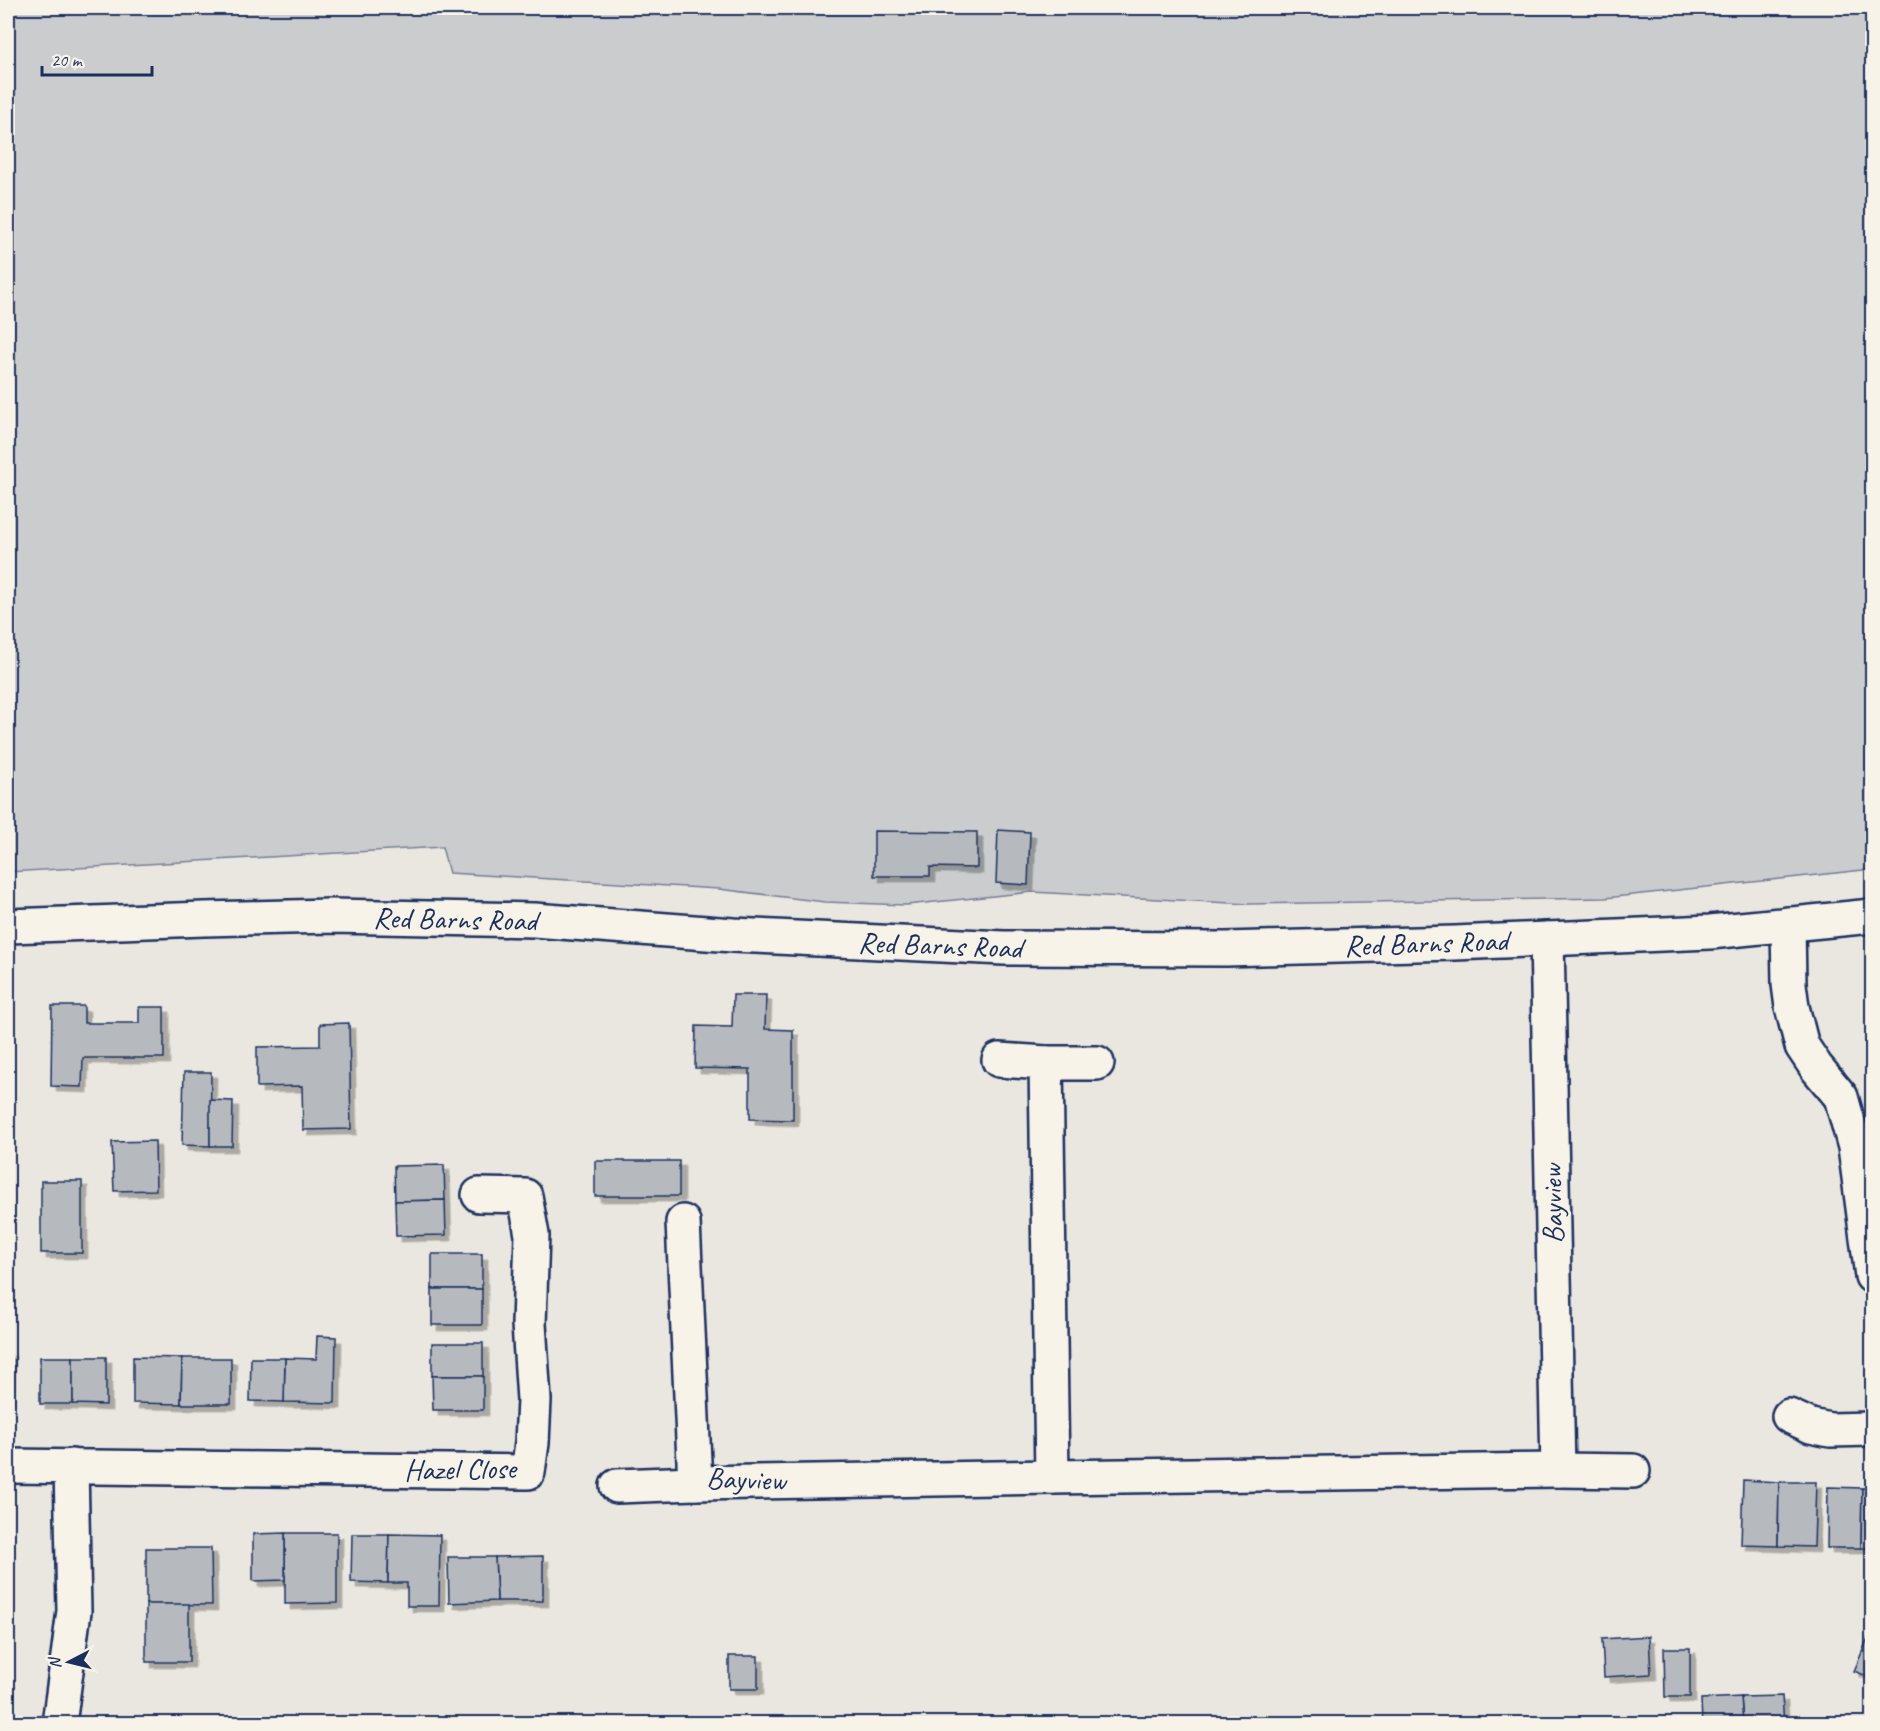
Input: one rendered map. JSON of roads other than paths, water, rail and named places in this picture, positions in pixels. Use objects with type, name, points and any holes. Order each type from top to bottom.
[{"type":"street","name":"Red Barns Road","points":[[8,926],[331,916],[534,920],[733,935],[1004,948],[1226,949],[1710,932],[1872,916]]},
{"type":"street","points":[[1788,924],[1792,1007],[1802,1046],[1816,1068],[1841,1097],[1855,1147],[1872,1276]]},
{"type":"street","name":"Bayview","points":[[1546,939],[1558,1470]]},
{"type":"street","points":[[999,1060],[1097,1063]]},
{"type":"street","points":[[1046,1063],[1052,1477]]},
{"type":"street","name":"Hazel Close","points":[[71,1466],[528,1472],[534,1401],[529,1324],[532,1235],[525,1196],[478,1195]]},
{"type":"street","name":"Bayview","points":[[682,1222],[695,1483],[1558,1470],[1633,1471]]},
{"type":"street","points":[[1789,1416],[1811,1426],[1830,1430],[1872,1429]]},
{"type":"street","points":[[8,1466],[71,1466],[74,1611],[59,1724]]},
{"type":"street","points":[[617,1486],[695,1483]]}]
